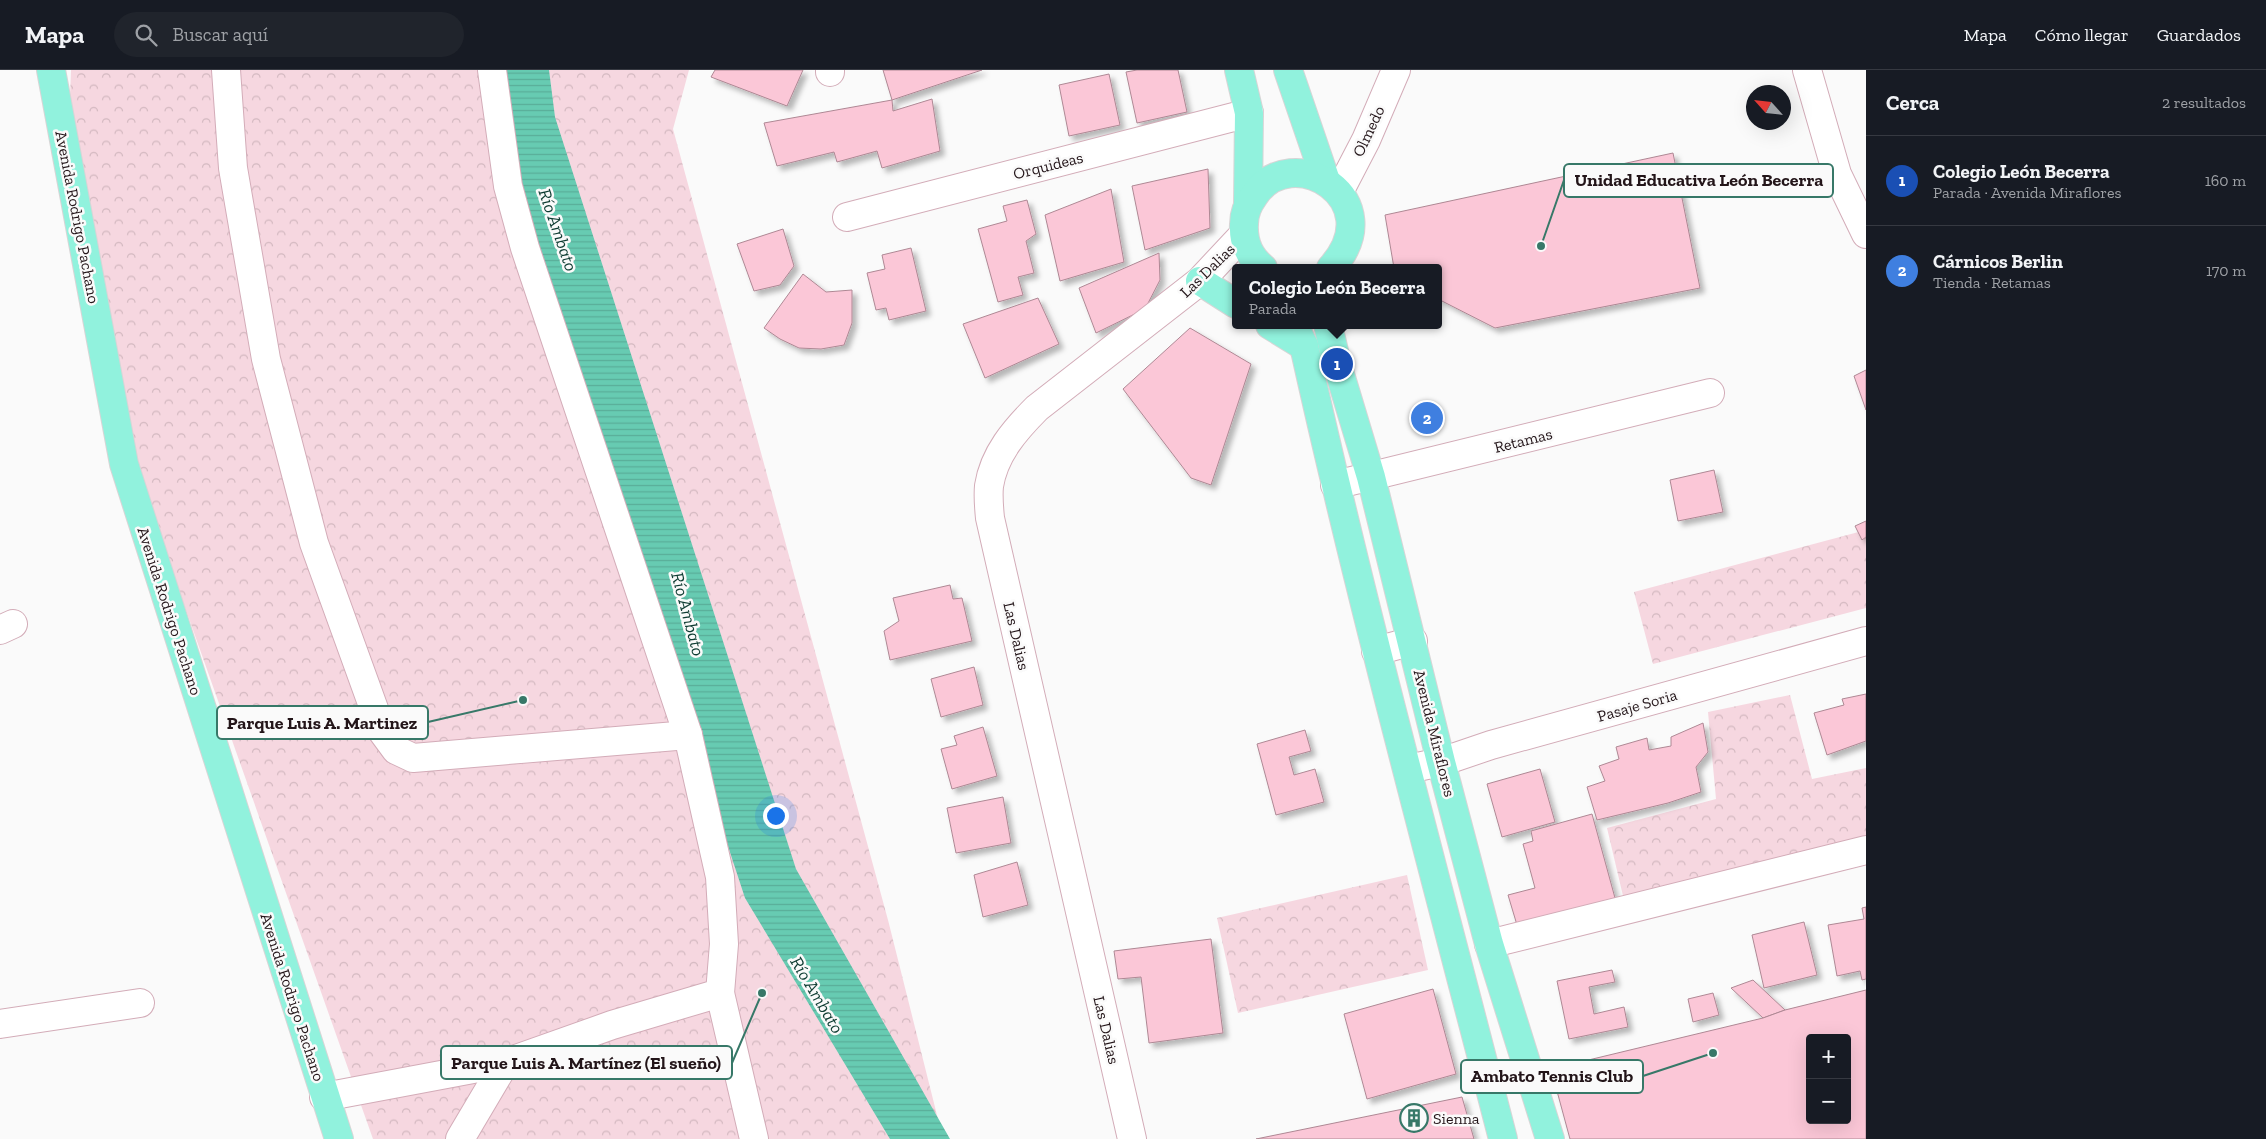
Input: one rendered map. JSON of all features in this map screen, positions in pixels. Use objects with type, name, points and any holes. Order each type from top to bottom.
[{"type":"main road","name":"Avenida Rodrigo Pachano","points":[[50,70],[124,464],[324,1097],[339,1139]]},
{"type":"main road","points":[[1238,70],[1249,113],[1248,204],[1244,219],[1244,234],[1248,250],[1260,264]]},
{"type":"main road","points":[[1288,70],[1332,186],[1347,206],[1349,214],[1351,223],[1350,240],[1343,255],[1335,264]]},
{"type":"main road","points":[[1248,204],[1256,191],[1268,181],[1281,175],[1296,172],[1332,186]]},
{"type":"main road","points":[[1200,281],[1232,301]]},
{"type":"main road","points":[[1281,329],[1299,336],[1376,650],[1503,1139]]},
{"type":"main road","name":"Avenida Miraflores","points":[[1329,329],[1337,364],[1371,477],[1413,641],[1441,762],[1489,944],[1550,1139]]},
{"type":"street","points":[[226,70],[233,168],[266,360],[314,543],[382,731],[396,750],[413,758],[688,735]]},
{"type":"street","points":[[492,70],[525,248],[688,735],[720,877],[724,944],[720,992],[754,1139]]},
{"type":"street","name":"Olmedo","points":[[1332,186],[1366,140],[1396,70]]},
{"type":"street","points":[[1807,70],[1837,174],[1866,234]]},
{"type":"street","name":"Orquideas","points":[[847,217],[1249,113]]},
{"type":"street","name":"Las Dalias","points":[[1132,1139],[990,518],[989,487],[995,465],[1013,432],[1037,408],[1200,281],[1244,234]]},
{"type":"street","name":"Retamas","points":[[1335,485],[1710,393]]},
{"type":"street","points":[[1376,650],[1413,641]]},
{"type":"street","name":"Pasaje Soria","points":[[1408,769],[1441,762],[1501,743],[1866,641]]},
{"type":"street","points":[[1489,944],[1866,850]]},
{"type":"street","points":[[324,1097],[505,1063],[612,1025],[720,992]]},
{"type":"street","points":[[0,1024],[140,1003]]},
{"type":"street","points":[[460,1139],[505,1063]]},
{"type":"green space","points":[[71,70],[689,70],[673,129],[888,920],[943,1139],[373,1139],[140,480],[70,97]]},
{"type":"green space","points":[[1866,530],[1866,608],[1653,664],[1634,592]]},
{"type":"green space","points":[[1790,695],[1812,779],[1866,768],[1866,859],[1628,917],[1607,828],[1716,799],[1708,712]]},
{"type":"green space","points":[[1407,875],[1428,970],[1238,1013],[1217,918]]},
{"type":"water","name":"Río Ambato","points":[[500,70],[549,70],[555,117],[796,869],[950,1139],[890,1139],[745,898],[548,298],[510,136]]},
{"type":"building","points":[[715,70],[803,70],[787,106],[711,77]]},
{"type":"building","points":[[883,70],[982,70],[892,100]]},
{"type":"building","points":[[1137,70],[1178,70],[1187,112],[1137,123],[1126,72]]},
{"type":"building","points":[[1109,74],[1120,125],[1069,136],[1059,85]]},
{"type":"building","points":[[932,99],[940,151],[882,168],[877,151],[837,162],[834,152],[777,166],[764,123],[892,100],[893,111]]},
{"type":"building","points":[[1673,153],[1700,288],[1495,328],[1442,301],[1442,264],[1393,264],[1385,215]]},
{"type":"building","points":[[1208,169],[1210,228],[1145,250],[1132,186]]},
{"type":"building","points":[[1111,189],[1124,262],[1060,281],[1045,215]]},
{"type":"building","points":[[1027,200],[1036,234],[1026,241],[1034,273],[1018,277],[1023,295],[998,302],[978,229],[1007,221],[1003,206]]},
{"type":"building","points":[[783,229],[794,266],[780,285],[754,291],[737,244]]},
{"type":"building","points":[[911,248],[926,311],[889,320],[886,308],[876,310],[867,273],[885,269],[882,255]]},
{"type":"building","points":[[1159,253],[1160,280],[1145,309],[1096,333],[1079,288]]},
{"type":"building","points":[[803,274],[826,292],[852,290],[852,323],[844,345],[821,349],[799,348],[780,339],[764,328]]},
{"type":"building","points":[[1038,298],[1059,344],[985,378],[963,324]]},
{"type":"building","points":[[1190,328],[1251,364],[1211,485],[1191,478],[1123,389]]},
{"type":"building","points":[[1866,370],[1866,410],[1854,376]]},
{"type":"building","points":[[1714,470],[1723,512],[1678,521],[1670,480]]},
{"type":"building","points":[[1866,521],[1866,537],[1862,540],[1855,526]]},
{"type":"building","points":[[950,585],[953,599],[962,598],[972,641],[890,660],[884,631],[899,621],[893,598]]},
{"type":"building","points":[[974,667],[983,705],[941,717],[931,679]]},
{"type":"building","points":[[1866,694],[1866,741],[1827,755],[1814,713],[1844,705],[1842,699]]},
{"type":"building","points":[[1703,723],[1708,752],[1696,767],[1701,792],[1668,803],[1597,820],[1587,787],[1605,781],[1599,766],[1619,759],[1616,747],[1647,738],[1649,750],[1671,746],[1671,737]]},
{"type":"building","points":[[983,727],[997,776],[952,789],[941,749],[957,745],[954,736]]},
{"type":"building","points":[[1305,730],[1311,751],[1289,757],[1294,775],[1315,769],[1324,802],[1276,815],[1257,744]]},
{"type":"building","points":[[1540,769],[1555,822],[1502,837],[1487,784]]},
{"type":"building","points":[[1003,797],[1011,843],[956,853],[947,808]]},
{"type":"building","points":[[1592,814],[1615,898],[1517,925],[1508,895],[1535,888],[1523,844],[1533,841],[1531,831]]},
{"type":"building","points":[[1017,862],[1028,905],[983,917],[974,875]]},
{"type":"building","points":[[1866,907],[1866,979],[1862,980],[1860,971],[1837,976],[1828,925],[1864,919],[1862,908]]},
{"type":"building","points":[[1804,922],[1817,975],[1764,988],[1752,935]]},
{"type":"building","points":[[1211,939],[1223,1033],[1149,1043],[1141,977],[1118,979],[1114,951]]},
{"type":"building","points":[[1612,970],[1615,982],[1589,987],[1594,1014],[1624,1007],[1628,1027],[1569,1039],[1557,981]]},
{"type":"building","points":[[1753,980],[1785,1010],[1763,1018],[1731,988]]},
{"type":"building","points":[[1433,989],[1456,1074],[1367,1099],[1344,1014]]},
{"type":"building","points":[[1866,990],[1866,1139],[1570,1139],[1551,1069],[1763,1018],[1785,1010]]},
{"type":"building","points":[[1713,993],[1719,1015],[1693,1022],[1688,999]]},
{"type":"building","name":"Sienna","points":[[1462,1097],[1474,1139],[1256,1139]]},
{"type":"place","name":"Unidad Educativa León Becerra","points":[[1541,246]]},
{"type":"place","name":"Colegio León Becerra","points":[[1337,364]]},
{"type":"place","name":"Cárnicos Berlin","points":[[1427,418]]},
{"type":"place","name":"Parque Luis A. Martinez","points":[[523,700]]},
{"type":"place","name":"Parque Luis A. Martínez (El sueño)","points":[[762,993]]},
{"type":"place","name":"Ambato Tennis Club","points":[[1713,1053]]},
{"type":"place","name":"Sienna","points":[[1414,1118]]}]
